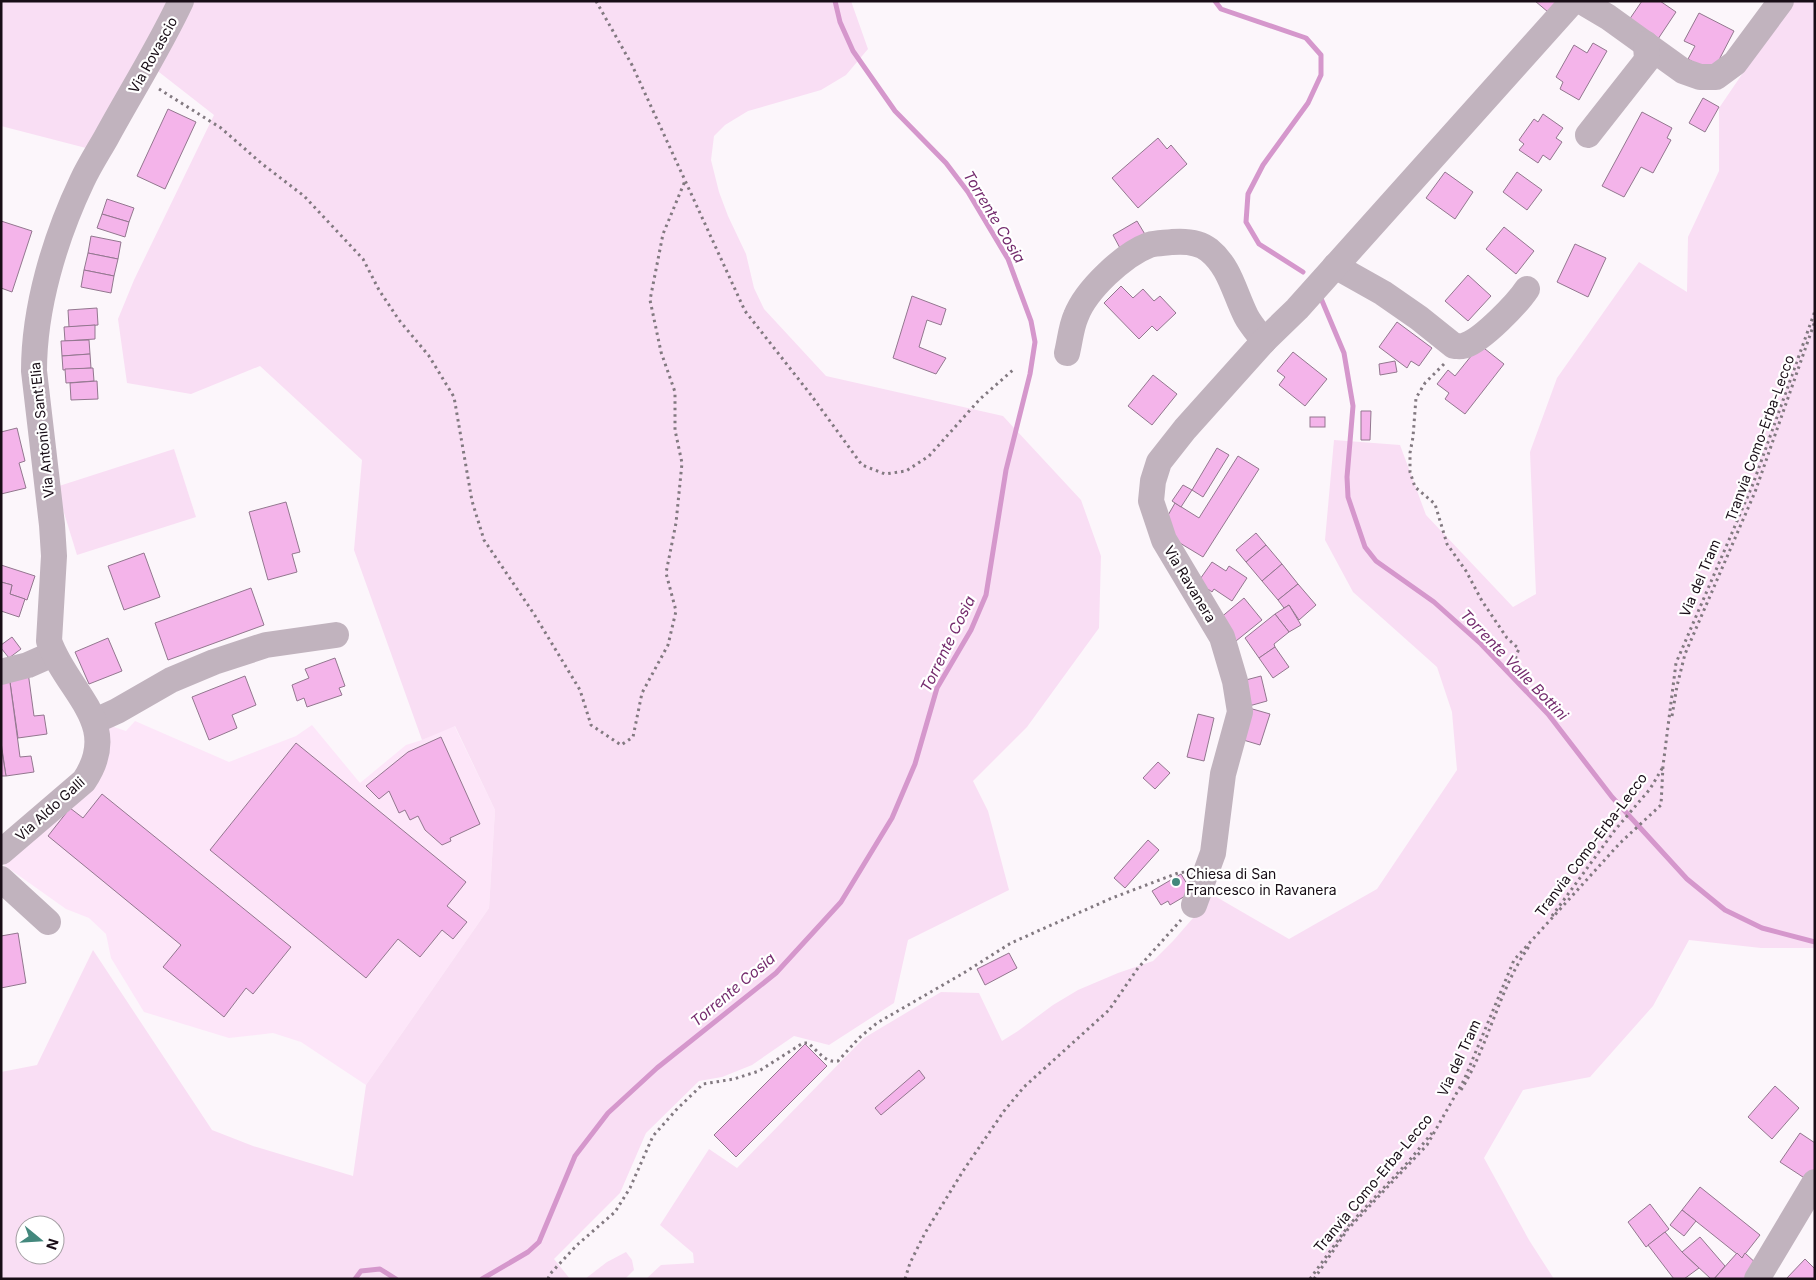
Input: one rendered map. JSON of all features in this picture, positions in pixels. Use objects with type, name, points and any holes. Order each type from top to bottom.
[{"type":"street","name":"Via Rovascio","points":[[123,108],[141,78],[181,1]]},
{"type":"street","name":"Via Ravanera","points":[[1194,904],[1208,871],[1223,774],[1240,712],[1235,682],[1222,637],[1164,540],[1151,501],[1153,481],[1159,462],[1264,341],[1297,309],[1573,1]]},
{"type":"street","points":[[1581,1],[1608,17],[1683,71],[1700,77],[1716,77],[1735,63],[1781,1]]},
{"type":"street","points":[[1588,135],[1647,60],[1646,44]]},
{"type":"street","name":"Via Antonio Sant'Elia","points":[[53,654],[49,642],[54,556],[34,371],[34,347],[40,309],[66,217],[83,179],[123,108]]},
{"type":"street","points":[[1067,353],[1076,316],[1086,298],[1105,276],[1125,258],[1150,245],[1179,241],[1194,243],[1208,248],[1220,261],[1230,276],[1246,317],[1264,341]]},
{"type":"street","points":[[1330,272],[1383,293],[1419,318],[1454,346],[1466,346],[1485,332],[1518,301],[1527,289]]},
{"type":"street","points":[[95,721],[117,712],[171,680],[214,662],[266,645],[336,635]]},
{"type":"street","points":[[1,672],[28,665],[53,654]]},
{"type":"street","name":"Via Aldo Galli","points":[[1,852],[84,781],[92,770],[97,753],[98,735],[95,721],[53,654]]},
{"type":"street","points":[[1,878],[48,922]]},
{"type":"street","points":[[1757,1279],[1815,1182]]},
{"type":"path","points":[[596,1],[632,66],[745,311],[811,395],[862,465],[886,474],[906,471],[929,456],[980,399],[1014,369]]},
{"type":"path","points":[[141,78],[221,128],[261,163],[304,196],[363,259],[379,290],[399,320],[429,356],[454,397],[472,500],[484,540],[534,614],[580,690],[591,724],[621,745],[633,737],[642,693],[668,645],[676,611],[666,573],[676,523],[682,464],[675,430],[676,392],[661,352],[650,300],[663,234],[685,181]]},
{"type":"path","name":"Via del Tram","points":[[1312,1279],[1348,1229],[1427,1144],[1464,1080],[1514,960],[1620,843],[1661,805],[1663,766],[1676,663],[1753,484],[1815,311]]},
{"type":"path","name":"Tranvia Como-Erba-Lecco","points":[[1312,1279],[1349,1225],[1408,1162],[1438,1123],[1471,1074],[1514,973],[1526,951],[1615,830],[1650,789],[1663,766],[1677,686],[1685,654],[1755,492],[1815,320]]},
{"type":"path","points":[[1454,346],[1450,356],[1424,383],[1416,398],[1410,453],[1410,472],[1415,487],[1434,504],[1447,544],[1466,571],[1478,595],[1507,638],[1519,649],[1514,659],[1516,668],[1529,685]]},
{"type":"path","points":[[548,1279],[550,1274],[577,1245],[615,1212],[630,1188],[653,1136],[703,1084],[734,1079],[759,1071],[803,1043],[808,1043],[828,1061],[838,1062],[859,1038],[877,1023],[1011,943],[1112,898],[1178,873],[1208,871]]},
{"type":"path","points":[[906,1279],[910,1263],[925,1233],[963,1171],[1004,1111],[1024,1087],[1109,1010],[1138,968],[1194,904]]},
{"type":"shaded area","points":[[1,1],[851,1],[868,49],[846,75],[821,90],[748,111],[725,125],[714,136],[711,160],[719,192],[746,254],[754,288],[764,309],[826,376],[1003,416],[1081,500],[1101,556],[1099,628],[1027,727],[973,781],[988,811],[1009,890],[908,940],[894,1003],[829,1045],[794,1036],[752,1065],[722,1077],[699,1081],[646,1133],[620,1193],[554,1259],[570,1279],[1,1279],[1,1072],[37,1065],[93,950],[212,1130],[253,1146],[353,1176],[366,1085],[489,908],[495,810],[455,726],[422,740],[354,550],[362,460],[260,366],[191,394],[127,383],[118,319],[134,280],[214,115],[141,58],[86,148],[1,126]]},
{"type":"shaded area","points":[[1792,1],[1815,1],[1815,948],[1761,948],[1689,940],[1653,1006],[1590,1077],[1523,1090],[1484,1158],[1529,1240],[1554,1279],[646,1279],[661,1265],[694,1263],[693,1253],[660,1225],[709,1149],[737,1168],[864,1038],[941,992],[979,993],[1002,1041],[1078,990],[1153,961],[1213,895],[1289,939],[1377,889],[1457,770],[1452,712],[1437,667],[1353,592],[1325,540],[1334,440],[1400,445],[1426,515],[1513,607],[1536,594],[1530,452],[1557,378],[1639,262],[1687,292],[1688,237],[1719,171],[1719,108]]},
{"type":"shaded area","points":[[174,449],[196,517],[77,555],[56,487]]},
{"type":"shaded area","points":[[135,721],[229,762],[296,736],[312,725],[360,783],[406,745],[422,740],[454,725],[495,810],[489,908],[366,1085],[301,1042],[273,1033],[229,1038],[144,1012],[111,958],[106,934],[89,918],[66,909],[4,865],[88,787],[105,724],[126,731]]},
{"type":"shaded area","points":[[626,1252],[632,1260],[634,1270],[625,1279],[585,1279],[607,1262]]},
{"type":"building","points":[[1535,1],[1558,1],[1548,12]]},
{"type":"building","points":[[1642,1],[1660,1],[1676,12],[1658,39],[1629,20]]},
{"type":"building","points":[[1699,13],[1734,31],[1720,58],[1717,75],[1688,59],[1695,46],[1684,41]]},
{"type":"building","points":[[1593,43],[1607,51],[1579,100],[1560,89],[1563,82],[1556,77],[1574,45],[1587,53]]},
{"type":"building","points":[[1703,98],[1719,107],[1705,132],[1689,123]]},
{"type":"building","points":[[168,109],[196,122],[165,189],[137,176]]},
{"type":"building","points":[[1642,112],[1672,128],[1667,138],[1671,140],[1653,173],[1641,167],[1624,197],[1602,186]]},
{"type":"building","points":[[1543,114],[1563,128],[1556,138],[1562,142],[1550,160],[1543,155],[1538,163],[1519,150],[1524,144],[1519,140],[1534,119],[1538,122]]},
{"type":"building","points":[[1158,138],[1167,149],[1171,145],[1187,164],[1138,208],[1112,178]]},
{"type":"building","points":[[1445,172],[1473,192],[1455,219],[1426,198]]},
{"type":"building","points":[[1517,172],[1542,190],[1527,210],[1503,192]]},
{"type":"building","points":[[107,199],[134,208],[129,222],[102,214]]},
{"type":"building","points":[[102,214],[129,222],[125,237],[97,228]]},
{"type":"building","points":[[1,221],[32,231],[12,292],[1,288]]},
{"type":"building","points":[[1137,221],[1146,236],[1121,250],[1113,235]]},
{"type":"building","points":[[1504,227],[1534,251],[1516,274],[1486,249]]},
{"type":"building","points":[[91,236],[121,242],[118,259],[88,253]]},
{"type":"building","points":[[1575,244],[1606,258],[1588,297],[1557,282]]},
{"type":"building","points":[[88,253],[118,259],[114,276],[84,270]]},
{"type":"building","points":[[84,270],[114,276],[111,293],[81,287]]},
{"type":"building","points":[[1468,275],[1491,296],[1468,321],[1445,301]]},
{"type":"building","points":[[1121,286],[1133,298],[1143,289],[1154,301],[1160,296],[1176,313],[1157,331],[1152,326],[1139,339],[1104,303]]},
{"type":"building","points":[[912,296],[946,309],[941,325],[927,320],[919,347],[946,358],[936,374],[893,358]]},
{"type":"building","points":[[97,308],[98,325],[69,327],[68,310]]},
{"type":"building","points":[[1397,322],[1432,348],[1419,366],[1411,361],[1407,368],[1379,347]]},
{"type":"building","points":[[95,325],[95,339],[65,341],[64,327]]},
{"type":"building","points":[[89,340],[90,354],[62,356],[61,341]]},
{"type":"building","points":[[1480,345],[1504,364],[1465,414],[1445,399],[1449,393],[1437,384],[1448,370],[1455,376]]},
{"type":"building","points":[[1293,352],[1327,379],[1305,406],[1279,385],[1285,377],[1277,371]]},
{"type":"building","points":[[90,354],[91,368],[63,370],[62,356]]},
{"type":"building","points":[[1395,361],[1397,372],[1380,375],[1379,364]]},
{"type":"building","points":[[93,368],[94,381],[66,383],[65,369]]},
{"type":"building","points":[[1153,375],[1177,394],[1152,425],[1128,406]]},
{"type":"building","points":[[97,381],[98,399],[71,400],[70,383]]},
{"type":"building","points":[[1361,411],[1371,411],[1370,440],[1361,440]]},
{"type":"building","points":[[1310,417],[1325,417],[1325,427],[1310,427]]},
{"type":"building","points":[[17,428],[25,461],[19,463],[26,488],[1,494],[1,432]]},
{"type":"building","points":[[1217,448],[1229,455],[1203,497],[1192,490]]},
{"type":"building","points":[[1238,456],[1259,469],[1203,557],[1165,534],[1163,524],[1175,503],[1199,518]]},
{"type":"building","points":[[1183,485],[1192,490],[1181,507],[1172,501]]},
{"type":"building","points":[[286,502],[300,552],[292,554],[297,572],[268,580],[249,512]]},
{"type":"building","points":[[1256,533],[1266,545],[1246,562],[1236,550]]},
{"type":"building","points":[[1266,545],[1282,564],[1262,581],[1246,562]]},
{"type":"building","points":[[144,553],[160,597],[124,610],[108,566]]},
{"type":"building","points":[[1212,562],[1226,571],[1229,566],[1247,578],[1232,601],[1214,589],[1212,592],[1198,582]]},
{"type":"building","points":[[1282,564],[1298,584],[1278,600],[1262,581]]},
{"type":"building","points":[[1,565],[35,576],[27,600],[10,594],[12,585],[1,582]]},
{"type":"building","points":[[1,582],[12,585],[10,594],[25,599],[19,617],[1,611]]},
{"type":"building","points":[[1298,584],[1316,605],[1299,620],[1289,605],[1284,608],[1278,600]]},
{"type":"building","points":[[251,588],[264,625],[168,660],[155,623]]},
{"type":"building","points":[[1244,598],[1262,620],[1236,641],[1219,619]]},
{"type":"building","points":[[1289,605],[1301,625],[1289,632],[1275,614]]},
{"type":"building","points":[[1275,614],[1289,632],[1274,644],[1275,647],[1259,658],[1245,638]]},
{"type":"building","points":[[12,637],[21,649],[9,658],[1,648],[1,645]]},
{"type":"building","points":[[108,638],[122,671],[89,684],[75,652]]},
{"type":"building","points":[[1275,647],[1289,667],[1273,678],[1259,658]]},
{"type":"building","points":[[335,658],[345,686],[339,688],[342,695],[307,707],[304,698],[297,701],[292,685],[309,678],[305,669]]},
{"type":"building","points":[[28,672],[34,716],[44,715],[47,734],[18,738],[9,675]]},
{"type":"building","points":[[9,675],[20,757],[31,756],[34,772],[6,776],[1,742],[1,676]]},
{"type":"building","points":[[245,676],[256,705],[232,715],[237,728],[209,740],[192,697]]},
{"type":"building","points":[[1261,676],[1267,701],[1249,706],[1242,681]]},
{"type":"building","points":[[1249,708],[1270,714],[1260,745],[1240,739]]},
{"type":"building","points":[[1198,714],[1214,718],[1204,761],[1187,757]]},
{"type":"building","points":[[441,737],[480,824],[450,838],[451,841],[442,845],[425,830],[418,816],[410,820],[405,810],[399,813],[389,791],[379,799],[366,786],[408,752]]},
{"type":"building","points":[[296,743],[466,882],[447,906],[467,922],[453,939],[442,930],[420,957],[398,939],[366,978],[210,850]]},
{"type":"building","points":[[1,746],[6,776],[1,776]]},
{"type":"building","points":[[1158,762],[1170,773],[1155,789],[1143,778]]},
{"type":"building","points":[[102,794],[291,947],[253,994],[246,988],[224,1017],[163,967],[181,945],[48,836],[70,808],[83,818]]},
{"type":"building","points":[[1148,840],[1159,850],[1125,888],[1114,878]]},
{"type":"building","name":"Chiesa di San Francesco in Ravanera","points":[[1181,874],[1192,892],[1170,905],[1168,901],[1161,905],[1152,891]]},
{"type":"building","points":[[18,933],[26,983],[1,988],[1,936]]},
{"type":"building","points":[[1009,953],[1017,968],[985,985],[977,969]]},
{"type":"building","points":[[805,1044],[827,1066],[736,1157],[714,1135]]},
{"type":"building","points":[[919,1070],[925,1078],[881,1115],[875,1108]]},
{"type":"building","points":[[1775,1086],[1799,1108],[1772,1139],[1748,1117]]},
{"type":"building","points":[[1800,1133],[1815,1143],[1815,1172],[1809,1181],[1780,1162]]},
{"type":"building","points":[[1700,1187],[1760,1235],[1742,1258],[1682,1210]]},
{"type":"building","points":[[1650,1204],[1669,1229],[1646,1247],[1628,1222]]},
{"type":"building","points":[[1682,1210],[1696,1221],[1684,1236],[1670,1225]]},
{"type":"building","points":[[1665,1232],[1699,1268],[1684,1279],[1674,1279],[1648,1245]]},
{"type":"building","points":[[1700,1237],[1725,1266],[1714,1279],[1711,1279],[1682,1252]]},
{"type":"building","points":[[1737,1253],[1742,1258],[1745,1253],[1760,1267],[1750,1279],[1714,1279]]},
{"type":"building","points":[[1805,1259],[1815,1269],[1815,1279],[1786,1279]]},
{"type":"waterway","name":"Torrente Cosia","points":[[482,1279],[528,1252],[539,1242],[575,1156],[608,1113],[657,1068],[776,973],[841,902],[892,818],[915,764],[937,688],[971,630],[986,595],[1006,470],[1030,374],[1035,342],[1031,321],[1008,259],[968,192],[946,163],[895,111],[853,51],[840,22],[835,1]]},
{"type":"waterway","name":"Torrente Valle Bottini","points":[[1215,1],[1221,9],[1306,38],[1321,55],[1321,75],[1308,103],[1263,165],[1248,194],[1246,222],[1259,244],[1303,272]]},
{"type":"waterway","name":"Torrente Valle Bottini","points":[[1320,296],[1344,353],[1353,406],[1347,477],[1348,497],[1365,547],[1376,561],[1434,602],[1481,644],[1548,714],[1612,797],[1687,879],[1725,910],[1762,928],[1815,942]]},
{"type":"waterway","name":"Torrente Cosia","points":[[355,1279],[361,1271],[380,1269],[396,1279]]},
{"type":"place","name":"Chiesa di San Francesco in Ravanera","points":[[1176,882]]}]
